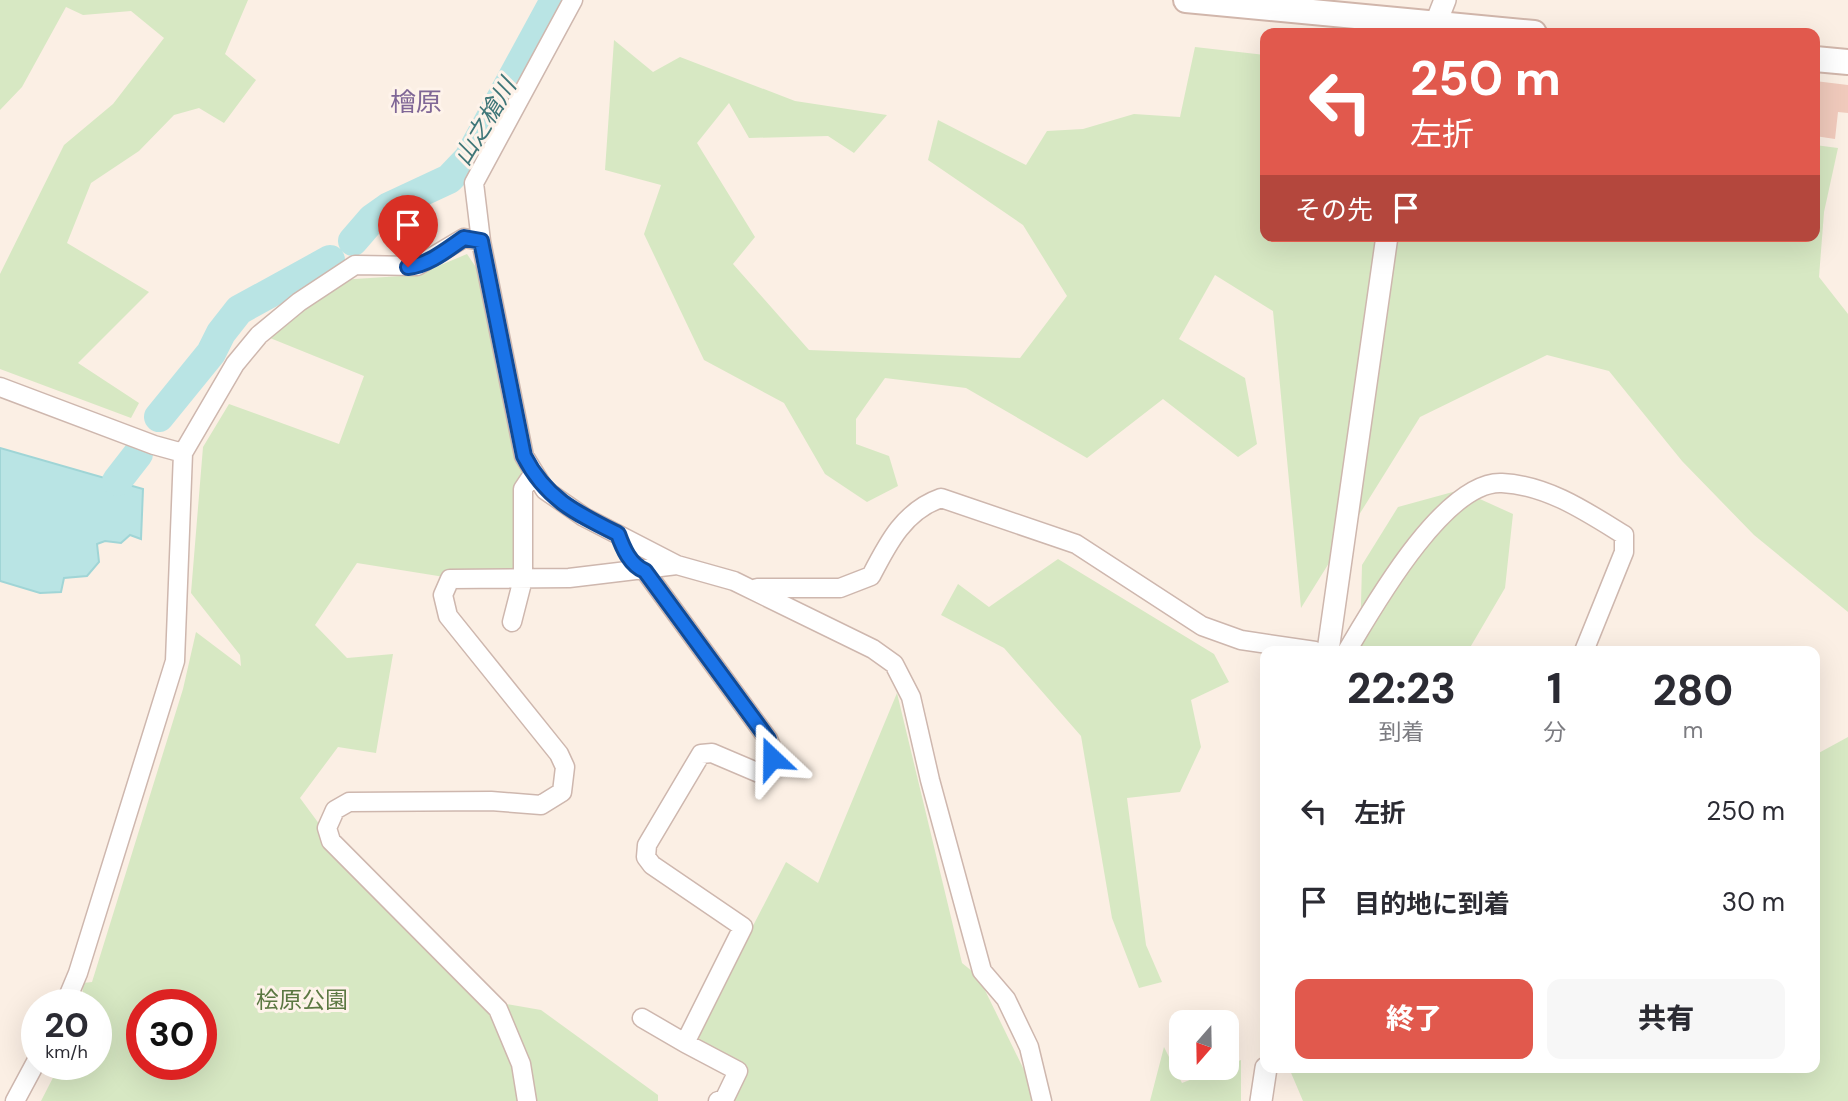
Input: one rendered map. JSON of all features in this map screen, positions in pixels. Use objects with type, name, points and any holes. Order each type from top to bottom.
[{"type":"main road","points":[[1186,0],[1437,18],[1502,28]]},
{"type":"main road","points":[[1820,59],[1848,62]]},
{"type":"street","points":[[573,0],[474,183],[481,241],[524,456],[545,490],[562,504],[677,565],[734,580],[873,649],[894,664],[911,697],[930,780],[982,971],[1006,999],[1029,1047],[1042,1101]]},
{"type":"street","points":[[71,989],[82,963],[175,661],[183,453],[235,364],[259,335],[299,302],[355,265],[417,266],[464,238],[481,241]]},
{"type":"street","points":[[1329,646],[1386,242]]},
{"type":"street","points":[[0,387],[154,445],[183,453]]},
{"type":"street","points":[[512,622],[523,579],[523,489],[533,474]]},
{"type":"street","points":[[1350,646],[1410,549],[1477,489],[1499,482],[1529,486],[1579,506],[1624,535],[1624,552],[1586,646]]},
{"type":"street","points":[[750,588],[840,588],[871,576],[892,536],[923,505],[941,498],[1076,544],[1202,626],[1241,640],[1281,646]]},
{"type":"street","points":[[618,534],[623,549],[641,569],[768,739],[772,749],[769,768],[759,773],[712,753],[701,754],[647,845],[646,857],[652,865],[743,926],[685,1043]]},
{"type":"street","points":[[527,1101],[521,1064],[498,1009],[331,841],[327,828],[335,810],[349,802],[491,801],[541,805],[562,792],[565,767],[559,754],[459,632],[444,606],[443,595],[450,579],[569,578],[677,565]]},
{"type":"street","points":[[642,1018],[738,1071],[724,1100],[718,1101]]},
{"type":"street","points":[[1261,1101],[1265,1073]]},
{"type":"street","points":[[15,1101],[26,1080]]},
{"type":"green space","points":[[0,0],[248,0],[225,54],[256,80],[224,123],[199,108],[174,115],[139,151],[91,183],[67,243],[149,292],[78,363],[139,403],[131,418],[0,369],[0,274],[64,145],[113,104],[164,38],[131,11],[83,15],[66,7],[22,87],[0,110]]},
{"type":"green space","points":[[614,40],[653,72],[680,57],[795,101],[887,115],[854,153],[828,136],[749,138],[729,103],[697,143],[755,237],[733,264],[809,350],[1020,358],[1067,296],[1023,225],[928,160],[938,120],[1026,165],[1047,131],[1083,129],[1134,114],[1180,117],[1195,47],[1260,54],[1260,242],[1820,242],[1820,146],[1838,148],[1824,212],[1819,277],[1848,314],[1848,612],[1754,535],[1682,461],[1609,371],[1547,355],[1420,417],[1301,608],[1273,311],[1215,275],[1179,339],[1245,378],[1257,444],[1238,457],[1163,399],[1087,458],[966,388],[885,378],[856,419],[856,444],[889,456],[898,486],[867,502],[825,474],[784,403],[704,360],[644,234],[661,185],[605,170]]},
{"type":"green space","name":"桧原公園","points":[[467,254],[486,282],[531,477],[513,588],[357,563],[315,625],[347,658],[393,654],[376,753],[338,747],[300,798],[351,867],[483,1000],[541,1010],[658,1095],[658,1101],[41,1101],[52,1080],[112,1080],[112,989],[83,989],[83,983],[92,982],[183,689],[196,632],[241,666],[240,655],[191,593],[203,447],[229,404],[339,444],[364,376],[270,338],[339,280],[417,275]]},
{"type":"green space","points":[[1460,490],[1513,514],[1505,588],[1471,646],[1362,646],[1362,565],[1398,507]]},
{"type":"green space","points":[[1058,559],[1214,654],[1229,682],[1191,700],[1201,747],[1180,792],[1127,798],[1146,945],[1162,982],[1139,988],[1112,918],[1081,736],[1004,648],[941,615],[958,584],[989,607]]},
{"type":"green space","points":[[897,693],[962,963],[978,976],[1027,1076],[1032,1101],[718,1101],[738,1071],[695,1038],[786,862],[818,883]]},
{"type":"green space","points":[[1848,737],[1848,1101],[1303,1101],[1291,1073],[1820,1073],[1820,752]]},
{"type":"green space","points":[[1164,1047],[1169,1057],[1169,1080],[1180,1080],[1182,1083],[1190,1080],[1239,1080],[1241,1060],[1241,1101],[1150,1101]]},
{"type":"water","points":[[0,448],[143,489],[141,539],[130,535],[121,543],[105,541],[97,544],[99,562],[87,576],[64,578],[61,592],[40,593],[0,581]]},
{"type":"building","points":[[1820,82],[1848,85],[1848,113],[1838,112],[1835,139],[1820,137]]},
{"type":"waterway","name":"山之槍川","points":[[353,241],[372,219],[389,207],[449,179],[469,158],[555,0]]},
{"type":"waterway","name":"山之槍川","points":[[159,417],[211,353],[221,333],[239,310],[330,260]]},
{"type":"waterway","name":"山之槍川","points":[[117,481],[138,454]]},
{"type":"district","name":"檜原","points":[[416,102]]},
{"type":"route","points":[[408,267],[417,266],[441,254],[464,238],[481,241],[524,456],[533,474],[545,490],[562,504],[618,534],[623,549],[638,568],[645,571],[768,739],[772,758]]}]
